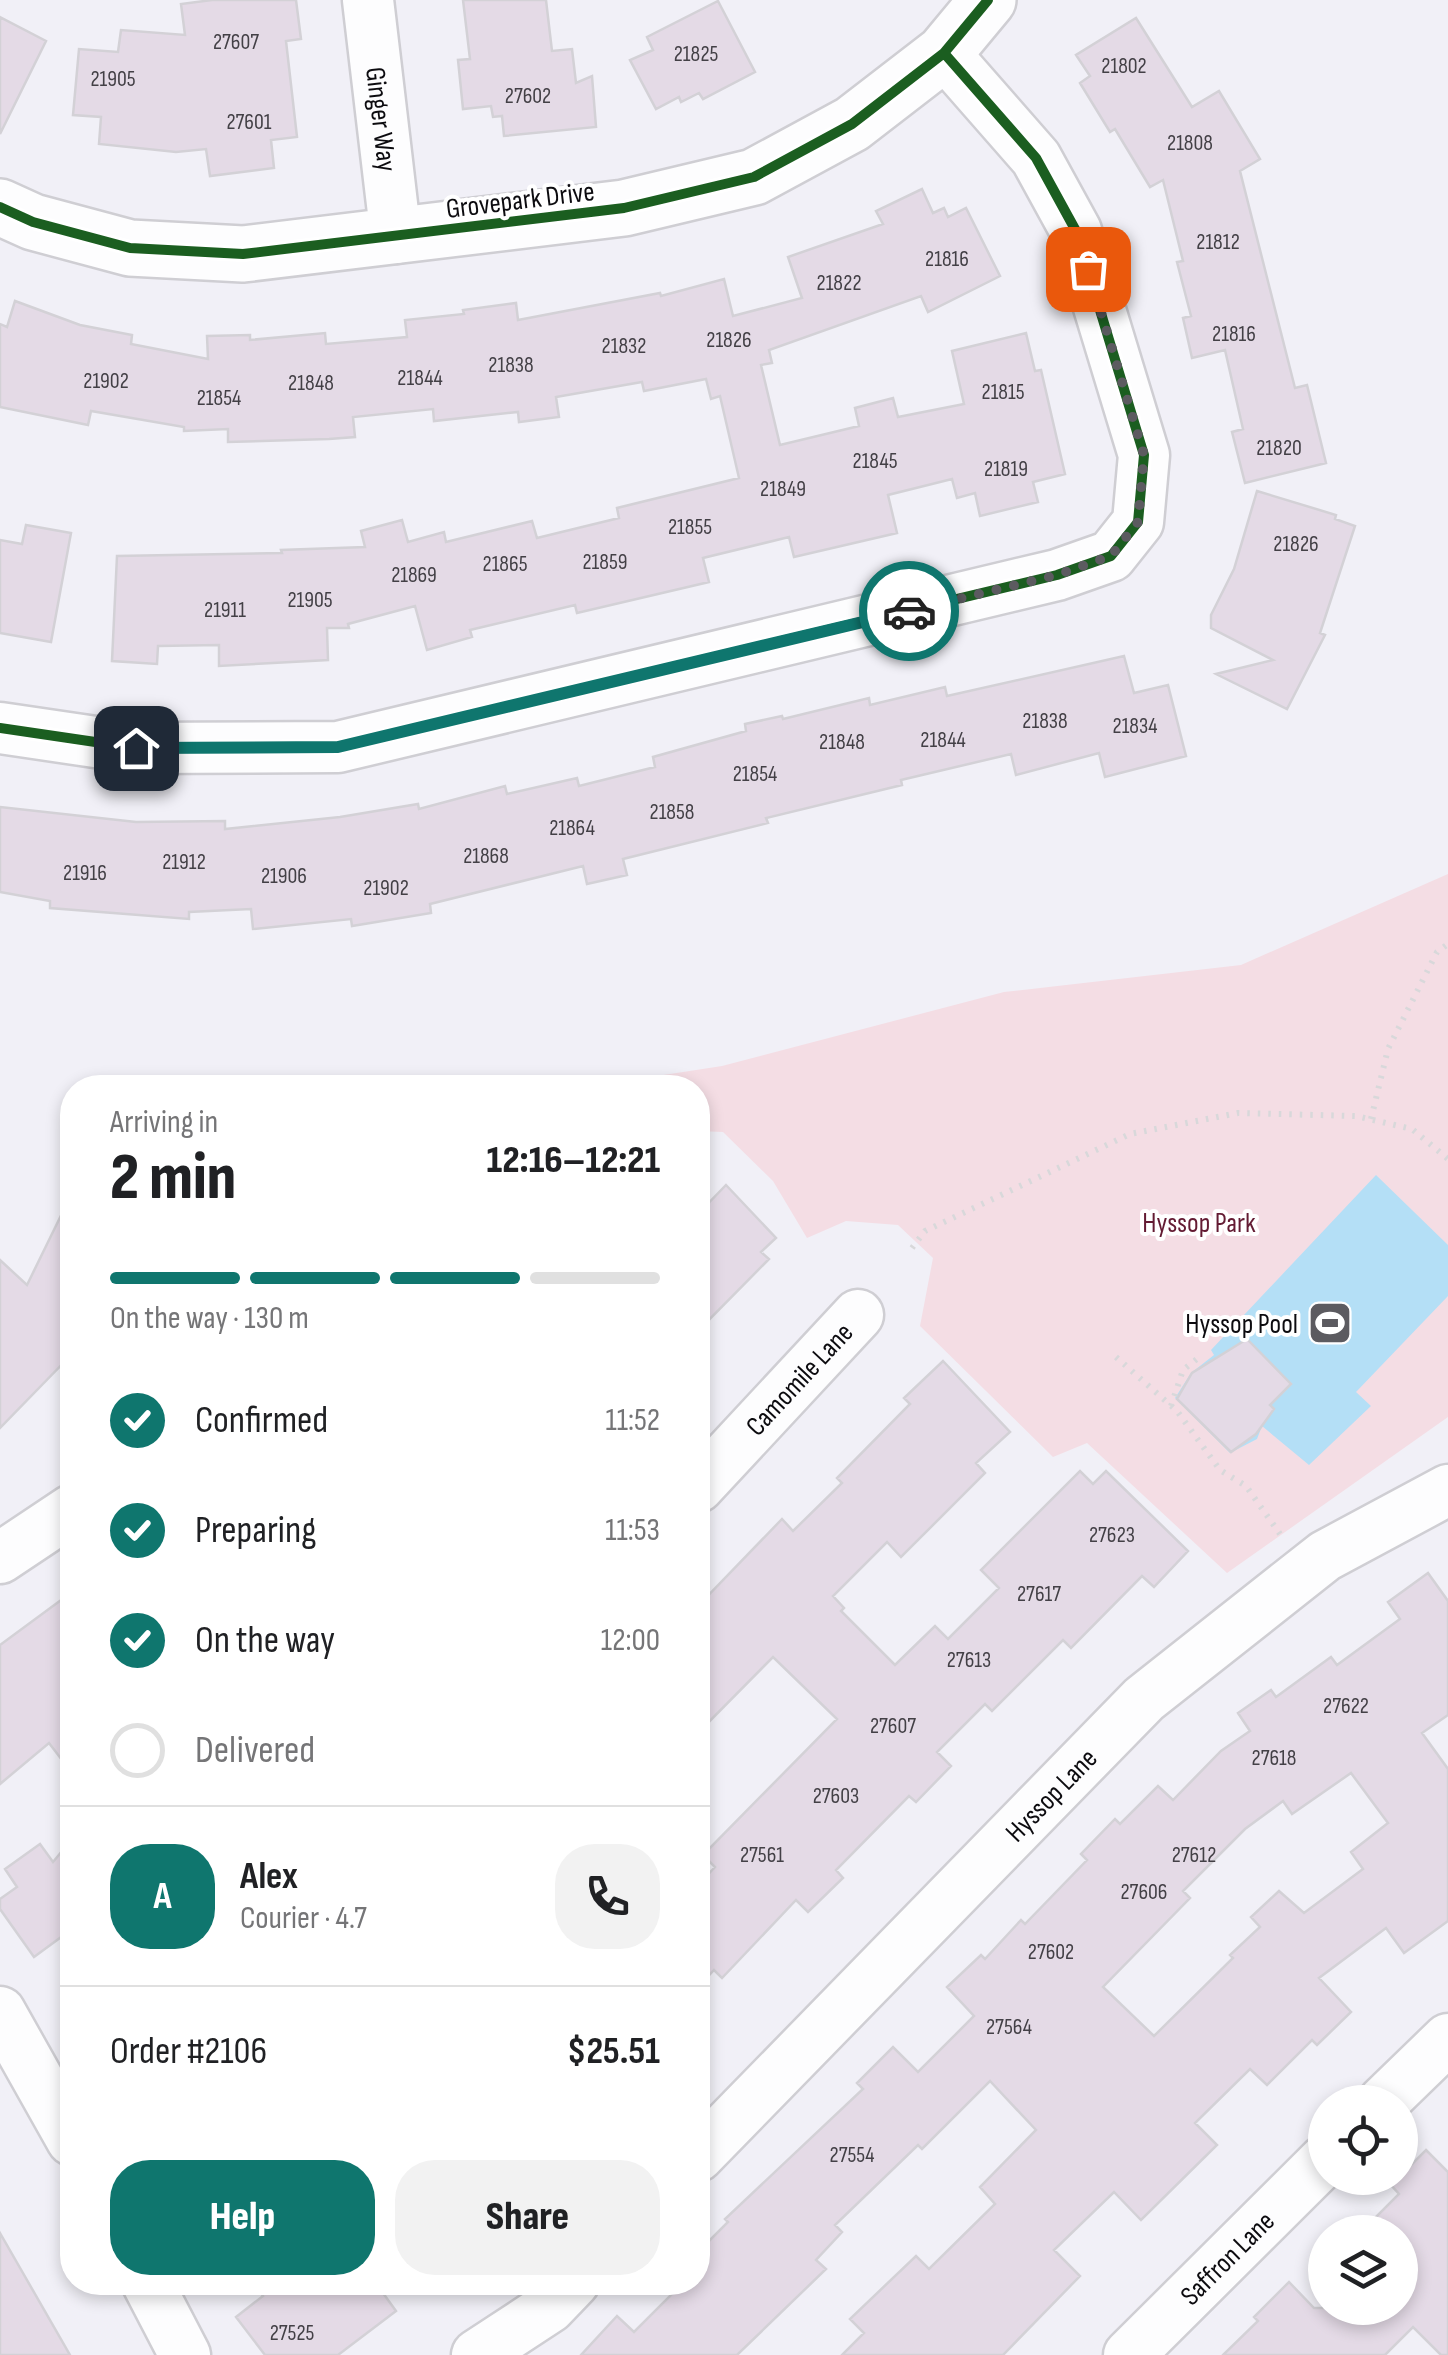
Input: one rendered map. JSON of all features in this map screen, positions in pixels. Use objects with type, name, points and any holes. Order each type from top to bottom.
[{"type":"street","name":"Ginger Way","points":[[368,0],[396,238]]},
{"type":"street","name":"Grovepark Drive","points":[[0,207],[33,222],[130,248],[243,254],[624,208],[754,176],[852,124],[944,53],[988,0]]},
{"type":"street","points":[[0,728],[136,748],[338,747],[1057,575],[1111,556],[1138,522],[1144,455],[1076,232],[1036,158],[944,53]]},
{"type":"street","name":"Camomile Lane","points":[[710,1474],[858,1315]]},
{"type":"street","name":"Hyssop Lane","points":[[710,2144],[1144,1699],[1325,1556],[1448,1490]]},
{"type":"street","points":[[0,1558],[60,1518]]},
{"type":"street","points":[[0,2012],[58,2078]]},
{"type":"street","points":[[1400,2085],[1448,2039]]},
{"type":"street","name":"Saffron Lane","points":[[1129,2355],[1308,2177]]},
{"type":"street","points":[[154,2295],[185,2355]]},
{"type":"street","points":[[477,2355],[561,2295]]},
{"type":"path","points":[[1371,1119],[1388,1049],[1437,952],[1448,944]]},
{"type":"path","points":[[912,1248],[925,1231],[1130,1134],[1238,1113],[1371,1119],[1412,1130],[1448,1159]]},
{"type":"path","points":[[1116,1357],[1171,1406],[1220,1470],[1246,1486],[1282,1535]]},
{"type":"path","points":[[1171,1406],[1184,1370],[1197,1359]]},
{"type":"green space","name":"Hyssop Park","points":[[1448,874],[1448,1417],[1227,1573],[1087,1443],[1053,1457],[920,1326],[933,1258],[898,1225],[846,1221],[807,1238],[773,1181],[723,1132],[710,1131],[710,1075],[664,1075],[722,1066],[1004,992],[1241,965]]},
{"type":"water","name":"Hyssop Pool","points":[[1376,1175],[1448,1245],[1448,1296],[1356,1392],[1371,1406],[1309,1465],[1262,1426],[1257,1439],[1230,1453],[1175,1398],[1191,1373],[1214,1355],[1211,1350]]},
{"type":"building","points":[[296,0],[301,39],[286,41],[297,137],[271,140],[274,168],[210,176],[206,149],[176,152],[99,144],[101,117],[73,115],[79,49],[118,52],[121,30],[185,35],[181,4]]},
{"type":"building","points":[[463,0],[546,0],[552,51],[572,49],[576,83],[592,76],[596,127],[504,136],[502,116],[493,117],[491,106],[463,109],[458,60],[470,59]]},
{"type":"building","points":[[718,1],[755,72],[703,99],[699,93],[681,102],[679,97],[656,109],[630,60],[653,50],[647,37]]},
{"type":"building","points":[[0,17],[46,41],[0,134]]},
{"type":"building","points":[[1136,18],[1192,107],[1219,91],[1260,159],[1240,171],[1295,388],[1307,385],[1326,463],[1245,483],[1232,432],[1243,429],[1225,350],[1192,358],[1183,318],[1191,316],[1177,262],[1183,261],[1163,180],[1150,187],[1115,129],[1110,132],[1080,83],[1090,76],[1076,55]]},
{"type":"building","points":[[922,189],[933,213],[944,208],[948,217],[966,208],[1000,276],[928,312],[921,296],[769,350],[772,363],[761,365],[780,445],[859,426],[855,408],[893,398],[898,417],[964,404],[952,351],[1026,333],[1035,371],[1041,370],[1065,474],[1033,482],[1038,502],[980,516],[975,493],[957,498],[952,479],[888,495],[897,533],[794,557],[789,537],[703,558],[709,582],[577,613],[575,605],[470,630],[472,637],[427,650],[415,606],[348,624],[349,628],[327,628],[328,660],[219,666],[219,645],[158,646],[157,664],[112,661],[117,556],[365,547],[361,531],[402,520],[408,542],[444,532],[446,542],[532,521],[537,538],[619,518],[617,508],[739,478],[720,396],[711,399],[706,379],[644,391],[642,382],[556,397],[559,417],[519,422],[518,412],[434,421],[433,409],[353,417],[355,437],[329,439],[228,442],[228,429],[184,431],[184,427],[91,411],[88,425],[0,407],[0,324],[7,327],[15,301],[80,325],[132,335],[131,344],[208,359],[207,336],[250,335],[250,340],[325,333],[326,344],[407,337],[405,320],[464,314],[463,310],[516,303],[518,320],[660,293],[661,296],[724,279],[733,316],[802,298],[788,257],[883,224],[876,211]]},
{"type":"building","points":[[1257,491],[1336,515],[1335,519],[1355,526],[1320,633],[1325,635],[1287,709],[1216,674],[1273,660],[1211,628],[1211,615],[1234,569]]},
{"type":"building","points":[[26,525],[71,533],[51,642],[0,633],[0,540],[22,544]]},
{"type":"building","points":[[1124,656],[1134,693],[1168,685],[1186,756],[1105,777],[1099,753],[1016,775],[1011,754],[901,780],[902,785],[623,859],[627,875],[587,884],[583,866],[430,904],[431,913],[352,926],[351,919],[253,929],[251,909],[189,912],[189,919],[50,908],[50,901],[0,892],[0,807],[136,822],[225,821],[225,829],[418,804],[419,809],[505,786],[507,794],[577,778],[579,786],[655,767],[653,757],[746,731],[745,724],[869,698],[870,705],[945,687],[947,696]]},
{"type":"building","points":[[726,1185],[776,1238],[761,1252],[769,1259],[710,1319],[710,1202]]},
{"type":"building","points":[[60,1218],[60,1366],[0,1428],[0,1260],[27,1285]]},
{"type":"building","points":[[1247,1339],[1291,1384],[1270,1405],[1274,1409],[1256,1434],[1231,1452],[1177,1399],[1192,1373]]},
{"type":"building","points":[[943,1361],[1010,1432],[976,1463],[985,1473],[901,1557],[887,1542],[833,1596],[844,1608],[841,1611],[895,1665],[935,1626],[948,1639],[999,1588],[981,1570],[1080,1471],[1093,1484],[1106,1471],[1188,1551],[1154,1587],[1142,1576],[1071,1648],[1063,1640],[992,1711],[985,1704],[937,1752],[951,1766],[916,1802],[909,1796],[836,1870],[843,1878],[808,1912],[796,1900],[722,1978],[714,1970],[710,1974],[710,1872],[715,1867],[710,1862],[710,1848],[837,1719],[773,1657],[710,1721],[710,1594],[782,1519],[793,1531],[842,1483],[837,1478],[910,1404],[904,1398]]},
{"type":"building","points":[[1428,1573],[1448,1601],[1448,1715],[1422,1733],[1448,1769],[1448,1921],[1404,1953],[1386,1928],[1319,1978],[1351,2012],[1317,2045],[1312,2040],[1267,2085],[1250,2069],[1195,2123],[1217,2145],[1141,2220],[1114,2192],[1054,2250],[1080,2276],[1003,2355],[842,2355],[864,2333],[850,2319],[916,2256],[929,2269],[995,2204],[980,2187],[1036,2130],[990,2081],[922,2149],[918,2145],[835,2225],[842,2232],[816,2260],[826,2269],[737,2355],[581,2355],[617,2316],[634,2332],[671,2295],[710,2295],[710,2240],[728,2222],[725,2219],[863,2089],[857,2083],[893,2047],[918,2072],[974,2016],[947,1987],[981,1955],[985,1959],[1021,1920],[1025,1924],[1087,1860],[1081,1854],[1115,1819],[1120,1824],[1158,1786],[1173,1800],[1221,1751],[1250,1731],[1238,1713],[1271,1690],[1276,1697],[1331,1657],[1337,1665],[1400,1619],[1388,1602]],"holes":[[[1351,1773],[1388,1823],[1351,1852],[1363,1869],[1304,1913],[1279,1891],[1251,1917],[1260,1927],[1154,2036],[1103,1987],[1190,1898],[1183,1891],[1245,1829],[1283,1801],[1292,1814]]]},
{"type":"building","points":[[60,1601],[60,1757],[49,1743],[0,1784],[0,1645]]},
{"type":"building","points":[[40,1844],[53,1862],[60,1854],[60,1938],[34,1957],[0,1909],[0,1899],[17,1887],[5,1869]]},
{"type":"building","points":[[1426,2150],[1448,2172],[1448,2355],[1441,2355],[1413,2327],[1385,2355],[1223,2355],[1258,2321],[1254,2317],[1289,2282],[1308,2302],[1308,2325],[1418,2325],[1418,2215],[1378,2215],[1398,2195],[1418,2195],[1418,2158]]},
{"type":"building","points":[[0,2233],[70,2355],[0,2355]]},
{"type":"building","points":[[384,2295],[396,2311],[338,2355],[265,2355],[236,2317],[263,2296]]},
{"type":"cycle path","points":[[0,207],[33,222],[130,248],[243,254],[624,208],[754,177],[852,124],[944,53],[988,0]]},
{"type":"cycle path","points":[[0,728],[136,748],[338,747],[1057,575],[1111,556],[1138,522],[1144,455],[1076,231],[1036,158],[944,53]]},
{"type":"way so far","points":[[909,611],[1057,575],[1111,556],[1138,522],[1144,455],[1088,269]]},
{"type":"place","name":"Hyssop Pool","points":[[1330,1323]]},
{"type":"route","points":[[136,748],[338,747],[909,611]]}]
